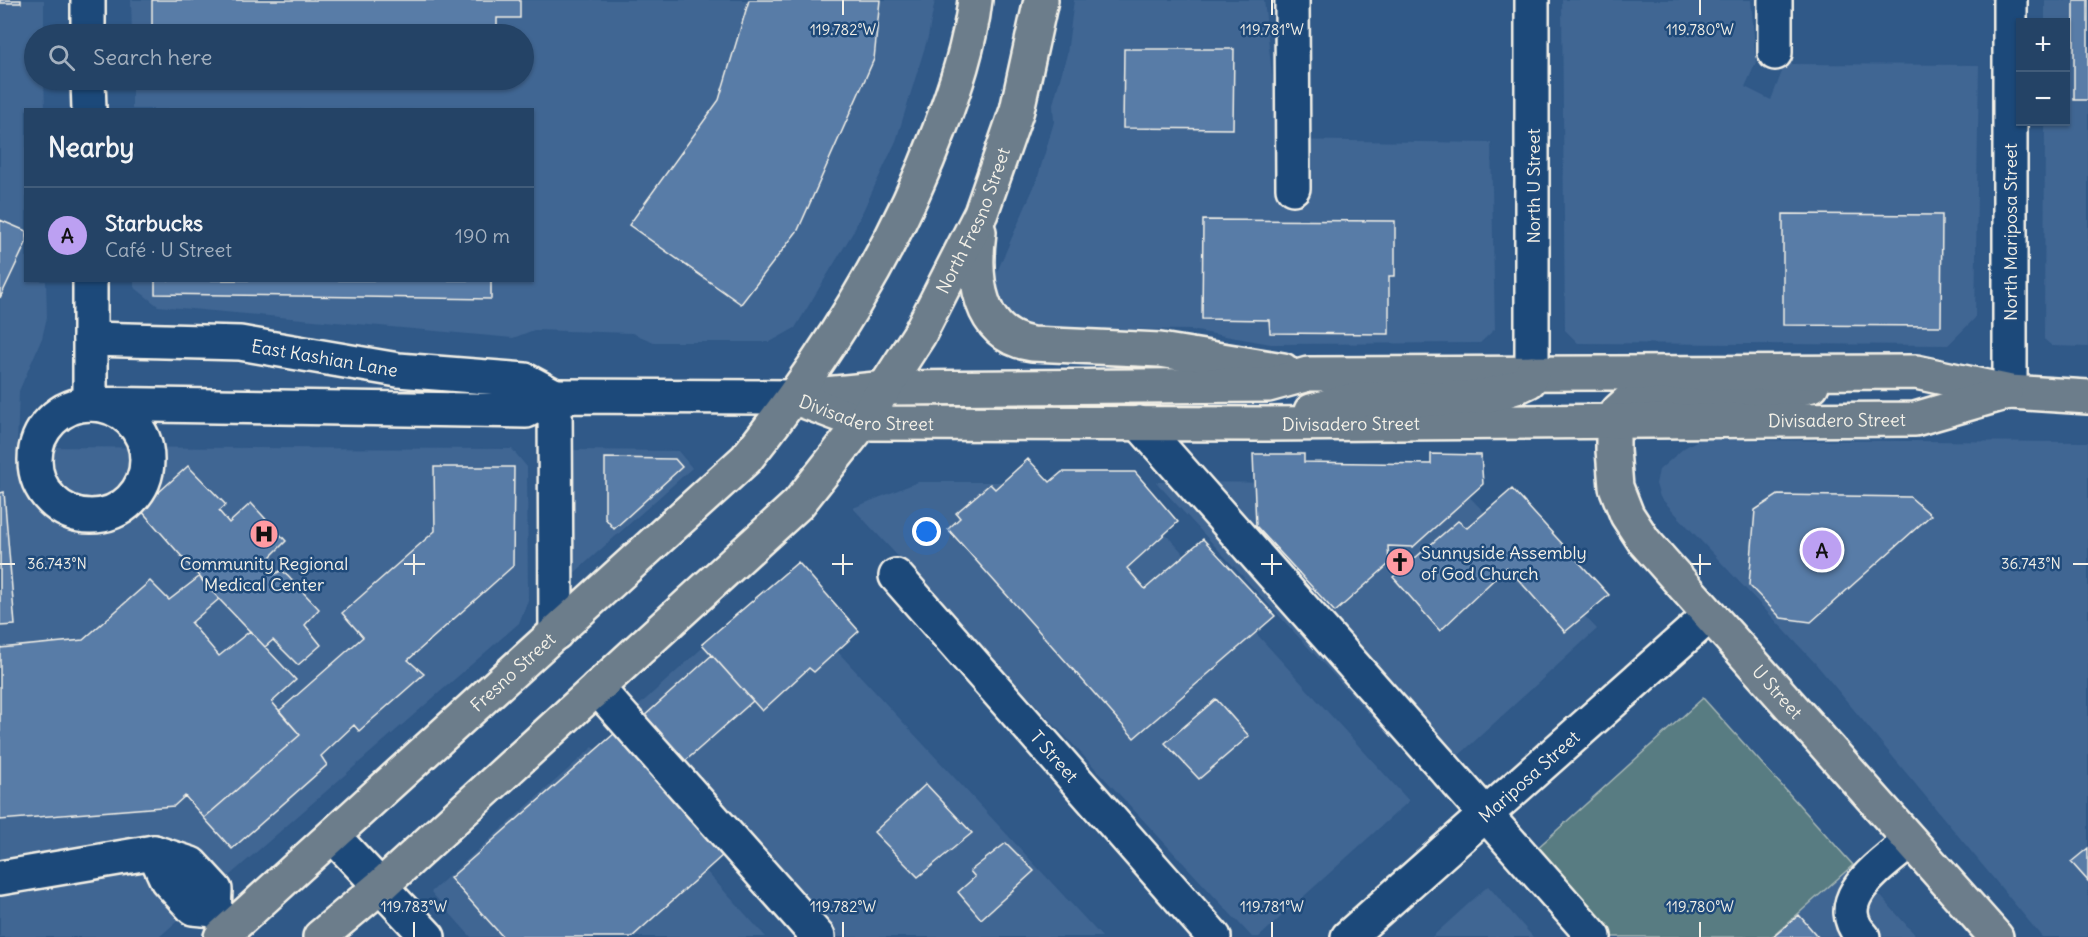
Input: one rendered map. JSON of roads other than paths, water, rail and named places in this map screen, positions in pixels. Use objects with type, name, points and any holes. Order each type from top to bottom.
[{"type":"main road","points":[[795,398],[888,249],[923,172],[951,98],[972,27],[975,0]]},
{"type":"main road","name":"North Fresno Street","points":[[862,423],[886,388],[944,290],[981,213],[1017,110],[1041,0]]},
{"type":"main road","points":[[981,213],[976,263],[978,289],[991,320],[1017,340],[1032,344],[1160,350],[1308,374]]},
{"type":"main road","points":[[1263,424],[1355,400],[1498,395],[1529,381],[1532,372]]},
{"type":"main road","name":"Divisadero Street","points":[[795,398],[886,388],[1268,385],[1308,374],[1532,372],[1857,374],[1916,372],[2010,392],[2088,397]]},
{"type":"main road","points":[[1613,422],[1628,402],[1641,397],[1758,399],[1857,374]]},
{"type":"main road","name":"Divisadero Street","points":[[795,398],[862,423],[1263,424],[1915,419],[2010,392]]},
{"type":"main road","name":"Fresno Street","points":[[223,925],[333,836],[746,459],[795,398]]},
{"type":"main road","name":"U Street","points":[[1613,422],[1616,488],[1627,515],[1644,541],[1996,937]]},
{"type":"main road","points":[[320,937],[382,885],[798,504],[862,423]]},
{"type":"street","points":[[88,0],[88,24]]},
{"type":"street","points":[[1292,0],[1293,188]]},
{"type":"street","name":"North U Street","points":[[1532,0],[1532,372]]},
{"type":"street","points":[[1775,0],[1775,53]]},
{"type":"street","name":"North Mariposa Street","points":[[2010,0],[2010,392]]},
{"type":"street","points":[[88,90],[88,108]]},
{"type":"street","points":[[90,282],[90,339]]},
{"type":"street","name":"East Kashian Lane","points":[[555,396],[526,411],[90,404],[90,339],[240,343],[398,370],[525,380],[555,396],[795,398]]},
{"type":"street","points":[[555,396],[556,633]]},
{"type":"street","points":[[1139,423],[1594,937]]},
{"type":"street","name":"T Street","points":[[896,576],[1214,937]]},
{"type":"street","name":"Mariposa Street","points":[[1348,937],[1710,615]]},
{"type":"street","points":[[597,688],[818,937]]},
{"type":"street","points":[[333,836],[382,885],[428,937]]},
{"type":"street","points":[[1863,937],[1856,930],[1850,906],[1857,889],[1910,841]]},
{"type":"street","points":[[0,878],[154,852],[166,879],[193,908],[223,925]]},
{"type":"place","name":"Community Regional Medical Center","points":[[264,534]]},
{"type":"place","name":"Starbucks","points":[[1822,550]]},
{"type":"place","name":"Sunnyside Assembly of God Church","points":[[1400,562]]}]
